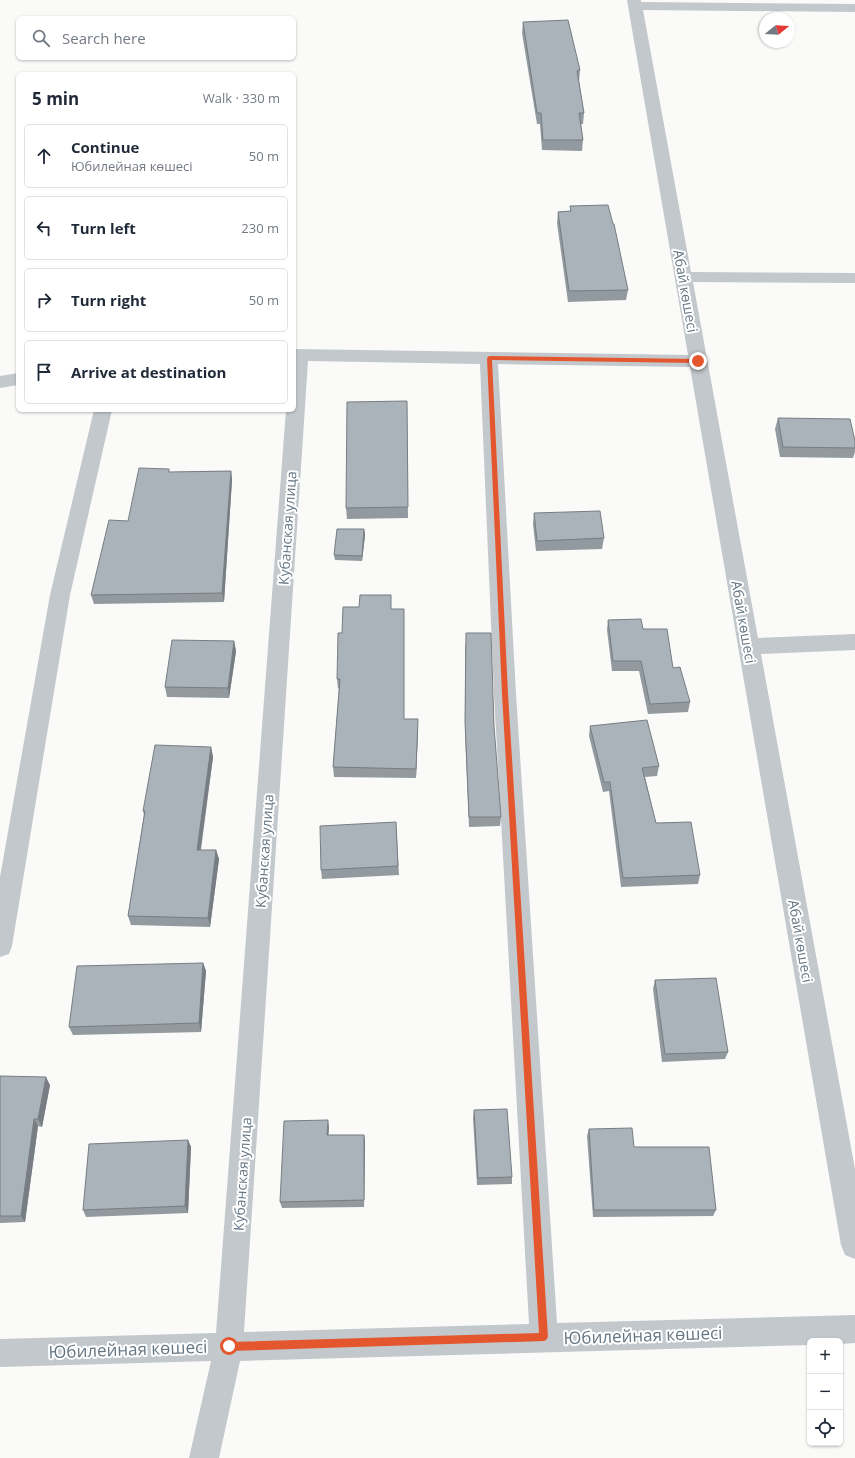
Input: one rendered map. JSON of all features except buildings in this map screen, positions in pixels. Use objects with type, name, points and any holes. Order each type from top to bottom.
[{"type":"street","points":[[634,3],[855,8]]},
{"type":"street","name":"Абай көшесі","points":[[634,3],[855,1245]]},
{"type":"street","points":[[683,277],[855,278]]},
{"type":"street","points":[[297,355],[698,361]]},
{"type":"street","name":"Кубанская улица","points":[[296,370],[297,355]]},
{"type":"street","points":[[489,358],[505,694],[544,1337]]},
{"type":"street","points":[[0,382],[16,379]]},
{"type":"street","points":[[0,946],[60,595],[102,412]]},
{"type":"street","name":"Кубанская улица","points":[[204,1458],[229,1346],[293,412]]},
{"type":"street","points":[[749,646],[855,642]]},
{"type":"street","name":"Юбилейная көшесі","points":[[0,1353],[855,1329]]},
{"type":"route","points":[[229,1346],[544,1337],[505,694],[489,358],[698,361]]}]
